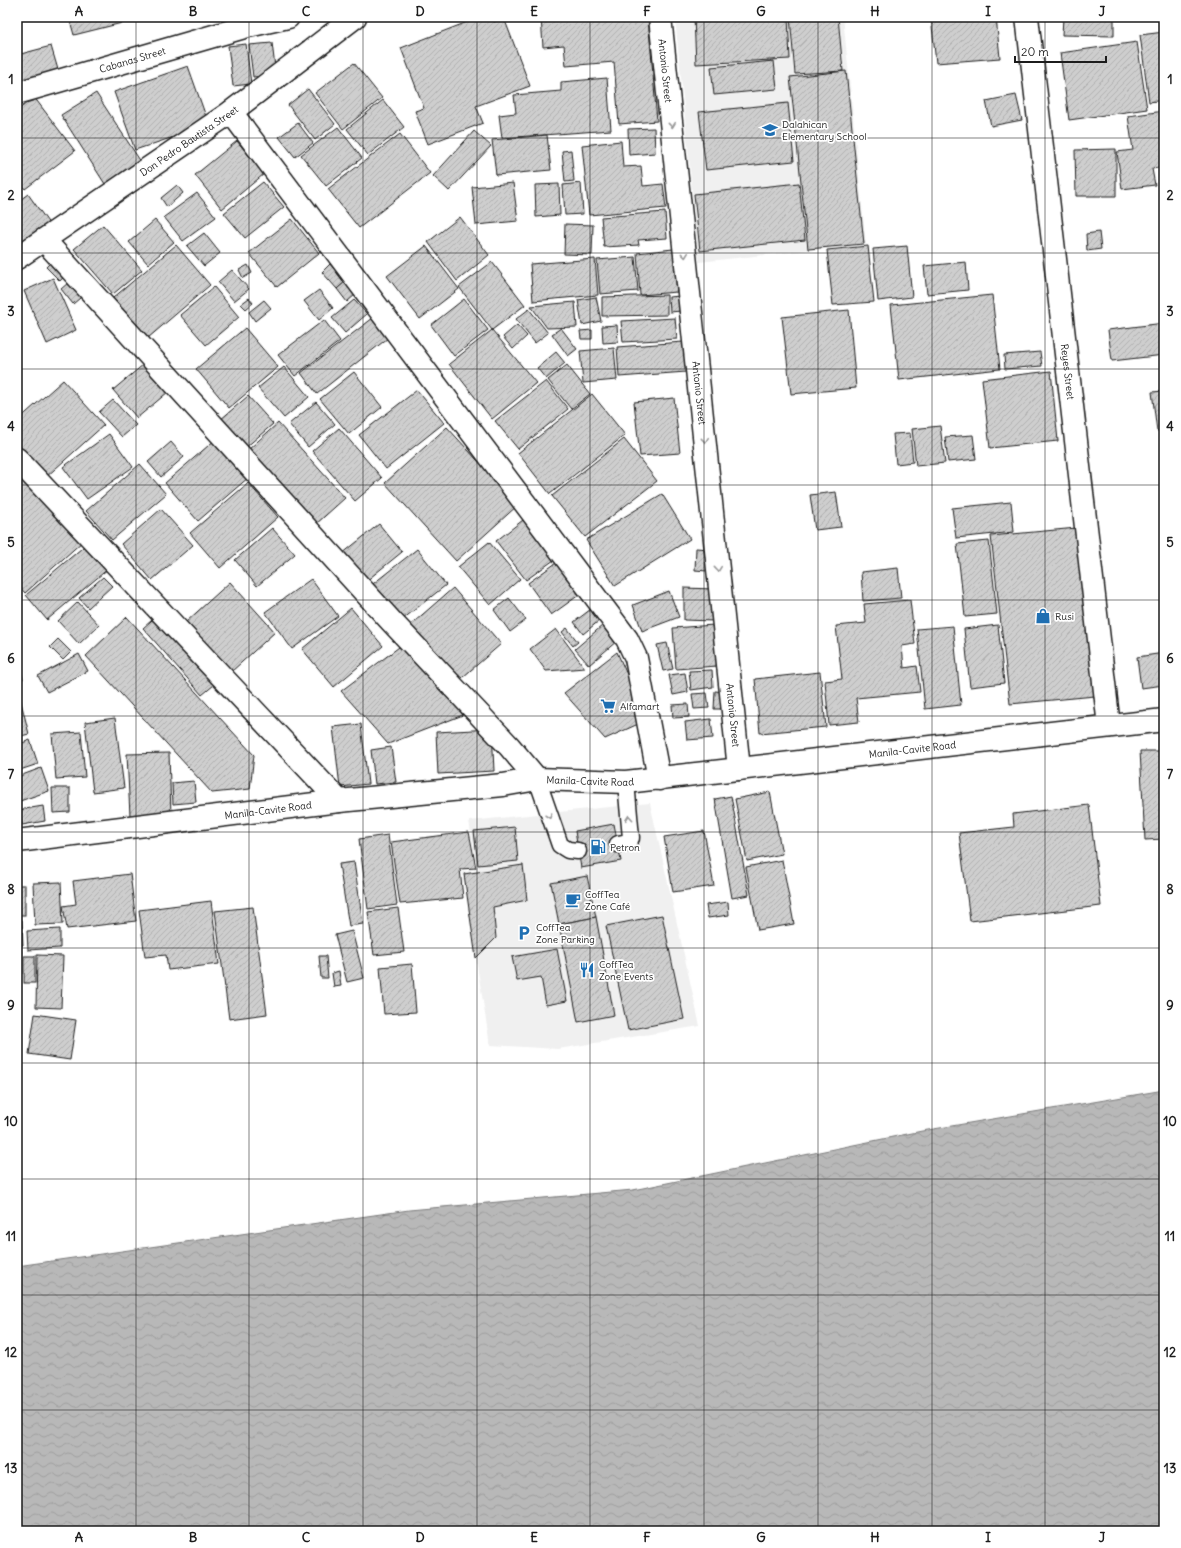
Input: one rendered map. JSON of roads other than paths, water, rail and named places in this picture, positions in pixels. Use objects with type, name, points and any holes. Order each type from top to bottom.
[{"type":"street","name":"Cabanas Street","points":[[17,93],[247,21],[288,17]]},
{"type":"street","name":"Don Pedro Bautista Street","points":[[17,258],[231,112],[355,17]]},
{"type":"street","name":"Antonio Street","points":[[660,17],[739,769]]},
{"type":"street","name":"Reyes Street","points":[[1027,17],[1109,726]]},
{"type":"street","points":[[231,112],[627,639],[636,658],[659,779]]},
{"type":"street","points":[[44,240],[391,621],[509,746],[537,779]]},
{"type":"street","points":[[17,459],[339,801]]},
{"type":"street","name":"Manila-Cavite Road","points":[[17,841],[339,801],[503,784],[537,779],[626,782],[659,779],[1164,720]]},
{"type":"lane","points":[[537,779],[560,845],[568,850],[578,850]]},
{"type":"lane","points":[[618,844],[628,842],[631,838],[626,782]]},
{"type":"water","points":[[1164,1090],[1164,1531],[17,1531],[17,1266],[409,1210],[633,1190],[922,1131]]},
{"type":"place","name":"Dalahican Elementary School","points":[[770,130]]},
{"type":"place","name":"Rusi","points":[[1043,616]]},
{"type":"place","name":"Alfamart","points":[[608,706]]},
{"type":"place","name":"Petron","points":[[598,847]]},
{"type":"place","name":"CoffTea Zone Café","points":[[573,900]]},
{"type":"place","name":"CoffTea Zone Parking","points":[[524,933]]},
{"type":"place","name":"CoffTea Zone Events","points":[[587,970]]}]
